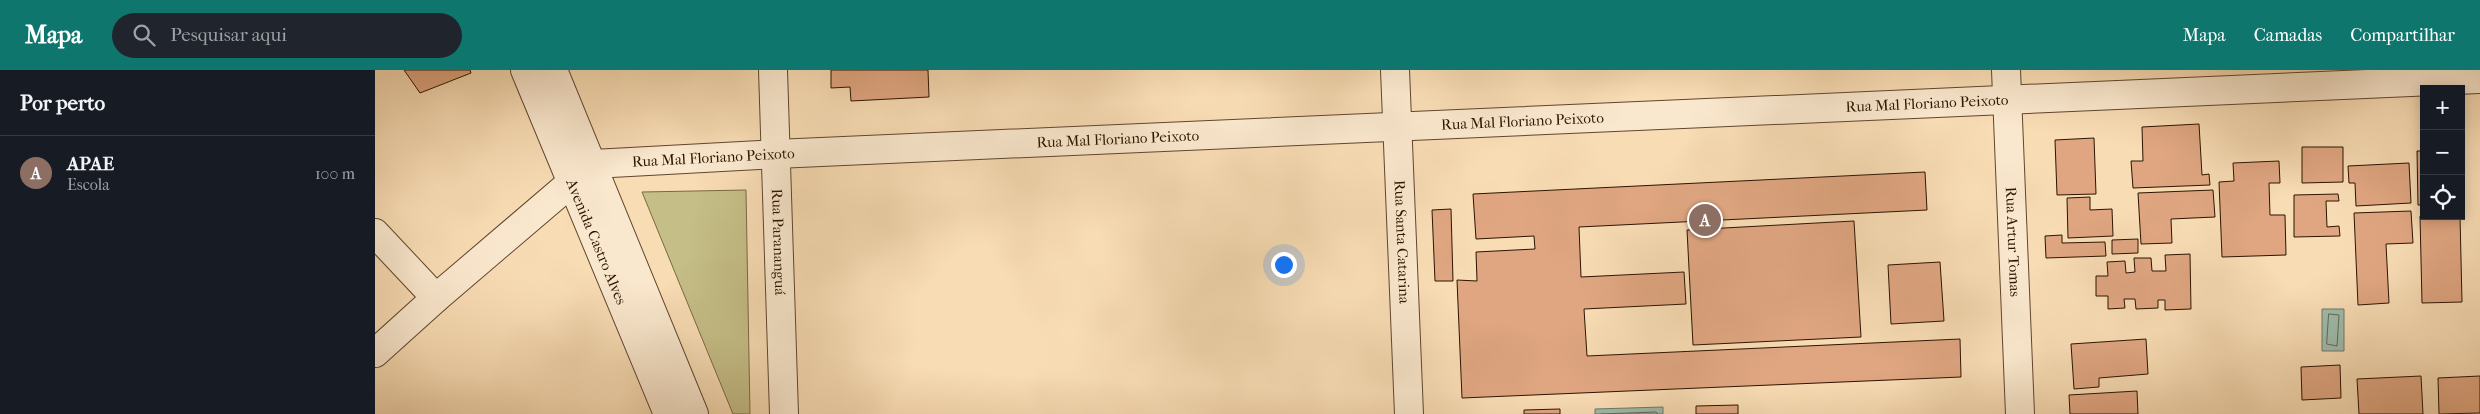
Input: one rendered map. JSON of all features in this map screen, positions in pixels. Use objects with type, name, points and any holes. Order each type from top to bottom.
[{"type":"street","name":"Avenida Castro Alves","points":[[525,70],[668,414]]},
{"type":"street","name":"Avenida Castro Alves","points":[[553,70],[694,414]]},
{"type":"street","name":"Rua Parananguá","points":[[773,70],[784,414]]},
{"type":"street","name":"Rua Santa Catarina","points":[[1395,70],[1409,414]]},
{"type":"street","name":"Rua Artur Tomas","points":[[2006,70],[2020,414]]},
{"type":"street","name":"Rua Mal Floriano Peixoto","points":[[593,164],[776,154],[2480,79]]},
{"type":"street","points":[[375,353],[436,298],[593,164]]},
{"type":"street","points":[[375,232],[436,298]]},
{"type":"shaded area","points":[[746,190],[750,414],[733,414],[642,192]]},
{"type":"water","points":[[2322,309],[2344,309],[2344,351],[2322,351]]},
{"type":"water","points":[[1663,407],[1663,414],[1595,414],[1595,409]]},
{"type":"building","points":[[404,70],[470,70],[471,73],[420,93]]},
{"type":"building","points":[[831,70],[928,70],[929,97],[851,101],[850,87],[831,88]]},
{"type":"building","points":[[2199,124],[2202,175],[2209,174],[2210,185],[2133,188],[2131,161],[2143,161],[2142,127]]},
{"type":"building","points":[[2094,138],[2096,194],[2057,195],[2055,140]]},
{"type":"building","points":[[2302,147],[2343,147],[2343,182],[2302,183]]},
{"type":"building","points":[[2417,151],[2420,151],[2420,205],[2418,205]]},
{"type":"building","points":[[2279,161],[2280,183],[2269,183],[2270,215],[2285,215],[2286,255],[2222,257],[2219,182],[2234,181],[2233,163]]},
{"type":"building","points":[[2409,163],[2411,203],[2356,206],[2355,183],[2349,183],[2348,166]]},
{"type":"building","points":[[1925,172],[1927,210],[1579,227],[1581,277],[1684,272],[1686,304],[1584,309],[1587,356],[1960,339],[1961,377],[1462,398],[1457,280],[1477,281],[1476,252],[1535,249],[1534,236],[1476,239],[1473,194]]},
{"type":"building","points":[[2213,190],[2215,217],[2171,219],[2172,243],[2141,244],[2138,193]]},
{"type":"building","points":[[2338,194],[2339,201],[2326,201],[2327,227],[2339,226],[2340,236],[2294,237],[2294,195]]},
{"type":"building","points":[[2090,197],[2090,210],[2112,209],[2113,236],[2068,238],[2067,198]]},
{"type":"building","points":[[1451,209],[1453,281],[1435,281],[1432,210]]},
{"type":"building","points":[[2411,211],[2413,243],[2386,244],[2389,303],[2358,305],[2354,213]]},
{"type":"building","points":[[2420,220],[2460,220],[2462,302],[2422,303]]},
{"type":"building","points":[[1854,221],[1861,337],[1693,345],[1687,230]]},
{"type":"building","points":[[2062,235],[2062,243],[2105,242],[2106,256],[2046,258],[2045,236]]},
{"type":"building","points":[[2138,239],[2138,253],[2112,254],[2112,240]]},
{"type":"building","points":[[2190,254],[2191,309],[2165,310],[2165,300],[2158,300],[2158,308],[2136,309],[2135,299],[2124,299],[2125,308],[2108,309],[2108,296],[2096,296],[2096,276],[2108,276],[2107,262],[2125,261],[2126,273],[2135,272],[2134,258],[2151,258],[2152,271],[2166,271],[2165,255]]},
{"type":"building","points":[[1940,262],[1944,321],[1891,324],[1888,265]]},
{"type":"building","points":[[2146,339],[2148,374],[2099,378],[2099,387],[2074,389],[2071,344]]},
{"type":"building","points":[[2340,365],[2341,398],[2302,400],[2301,367]]},
{"type":"building","points":[[2421,376],[2423,414],[2359,414],[2357,379]]},
{"type":"building","points":[[2480,376],[2480,413],[2439,414],[2438,378]]},
{"type":"building","points":[[2137,391],[2138,414],[2070,414],[2069,395]]},
{"type":"building","points":[[1738,405],[1738,414],[1696,414],[1696,406]]},
{"type":"building","points":[[1560,409],[1560,414],[1524,414],[1524,410]]},
{"type":"place","name":"APAE","points":[[1705,220]]}]
